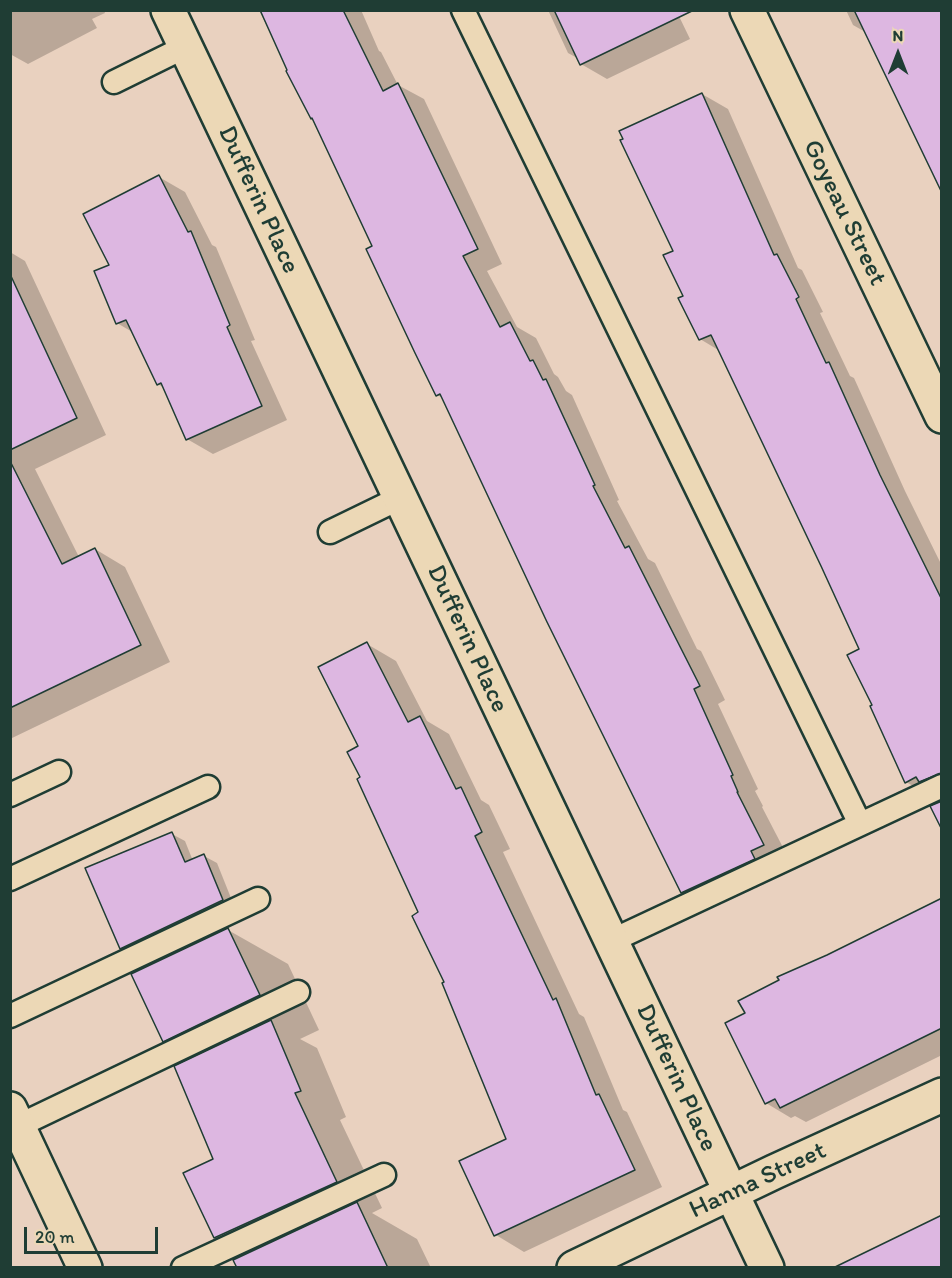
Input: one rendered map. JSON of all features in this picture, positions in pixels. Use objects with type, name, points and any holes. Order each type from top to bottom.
[{"type":"street","name":"Dufferin Place","points":[[168,10],[766,1268]]},
{"type":"street","name":"Goyeau Street","points":[[747,10],[942,416]]},
{"type":"street","name":"Hanna Street","points":[[574,1268],[942,1095]]},
{"type":"street","points":[[14,1118],[85,1268]]},
{"type":"lane","points":[[463,10],[860,824]]},
{"type":"lane","points":[[114,82],[185,47]]},
{"type":"lane","points":[[330,531],[400,498]]},
{"type":"lane","points":[[10,795],[59,772]]},
{"type":"lane","points":[[611,941],[942,786]]},
{"type":"lane","points":[[10,879],[208,787]]},
{"type":"lane","points":[[10,1016],[258,899]]},
{"type":"lane","points":[[14,1118],[298,992]]},
{"type":"lane","points":[[183,1268],[384,1175]]},
{"type":"building","points":[[260,10],[343,10],[383,91],[398,83],[478,249],[463,256],[500,327],[510,322],[530,361],[533,360],[543,380],[546,379],[595,485],[593,486],[625,548],[629,546],[700,686],[694,689],[733,775],[731,776],[737,792],[764,845],[751,851],[755,859],[681,893],[547,622],[440,394],[436,396],[415,353],[366,249],[372,246],[312,118],[286,71]]},
{"type":"building","points":[[554,10],[694,10],[580,65]]},
{"type":"building","points":[[854,10],[942,10],[942,193]]},
{"type":"building","points":[[702,93],[774,255],[777,254],[799,297],[796,299],[826,363],[829,362],[880,475],[942,600],[942,773],[919,782],[916,777],[905,783],[870,706],[872,705],[847,655],[859,649],[711,335],[699,340],[678,298],[683,296],[663,255],[673,251],[620,140],[623,139],[619,131]]},
{"type":"building","points":[[159,175],[188,232],[191,231],[230,325],[227,327],[262,406],[186,440],[161,383],[157,385],[126,320],[116,324],[94,271],[109,265],[83,214]]},
{"type":"building","points":[[10,274],[77,418],[10,450]]},
{"type":"building","points":[[10,461],[62,564],[95,548],[141,645],[10,708]]},
{"type":"building","points":[[367,642],[408,722],[420,716],[456,789],[461,787],[482,832],[475,836],[553,1000],[556,998],[596,1095],[599,1094],[635,1170],[494,1236],[459,1161],[506,1139],[442,983],[444,982],[412,916],[418,912],[357,779],[360,777],[347,752],[358,746],[318,667]]},
{"type":"building","points":[[942,801],[942,830],[930,806]]},
{"type":"building","points":[[172,832],[185,862],[204,854],[223,900],[120,949],[85,868]]},
{"type":"building","points":[[942,898],[942,1028],[780,1108],[775,1099],[765,1104],[725,1023],[745,1013],[738,1001],[779,980],[777,977]]},
{"type":"building","points":[[228,928],[260,995],[163,1042],[131,974]]},
{"type":"building","points":[[271,1020],[301,1091],[295,1093],[337,1182],[214,1238],[183,1173],[213,1159],[174,1066]]},
{"type":"building","points":[[357,1202],[388,1268],[237,1268],[233,1260]]},
{"type":"building","points":[[942,1215],[942,1268],[833,1268]]}]
